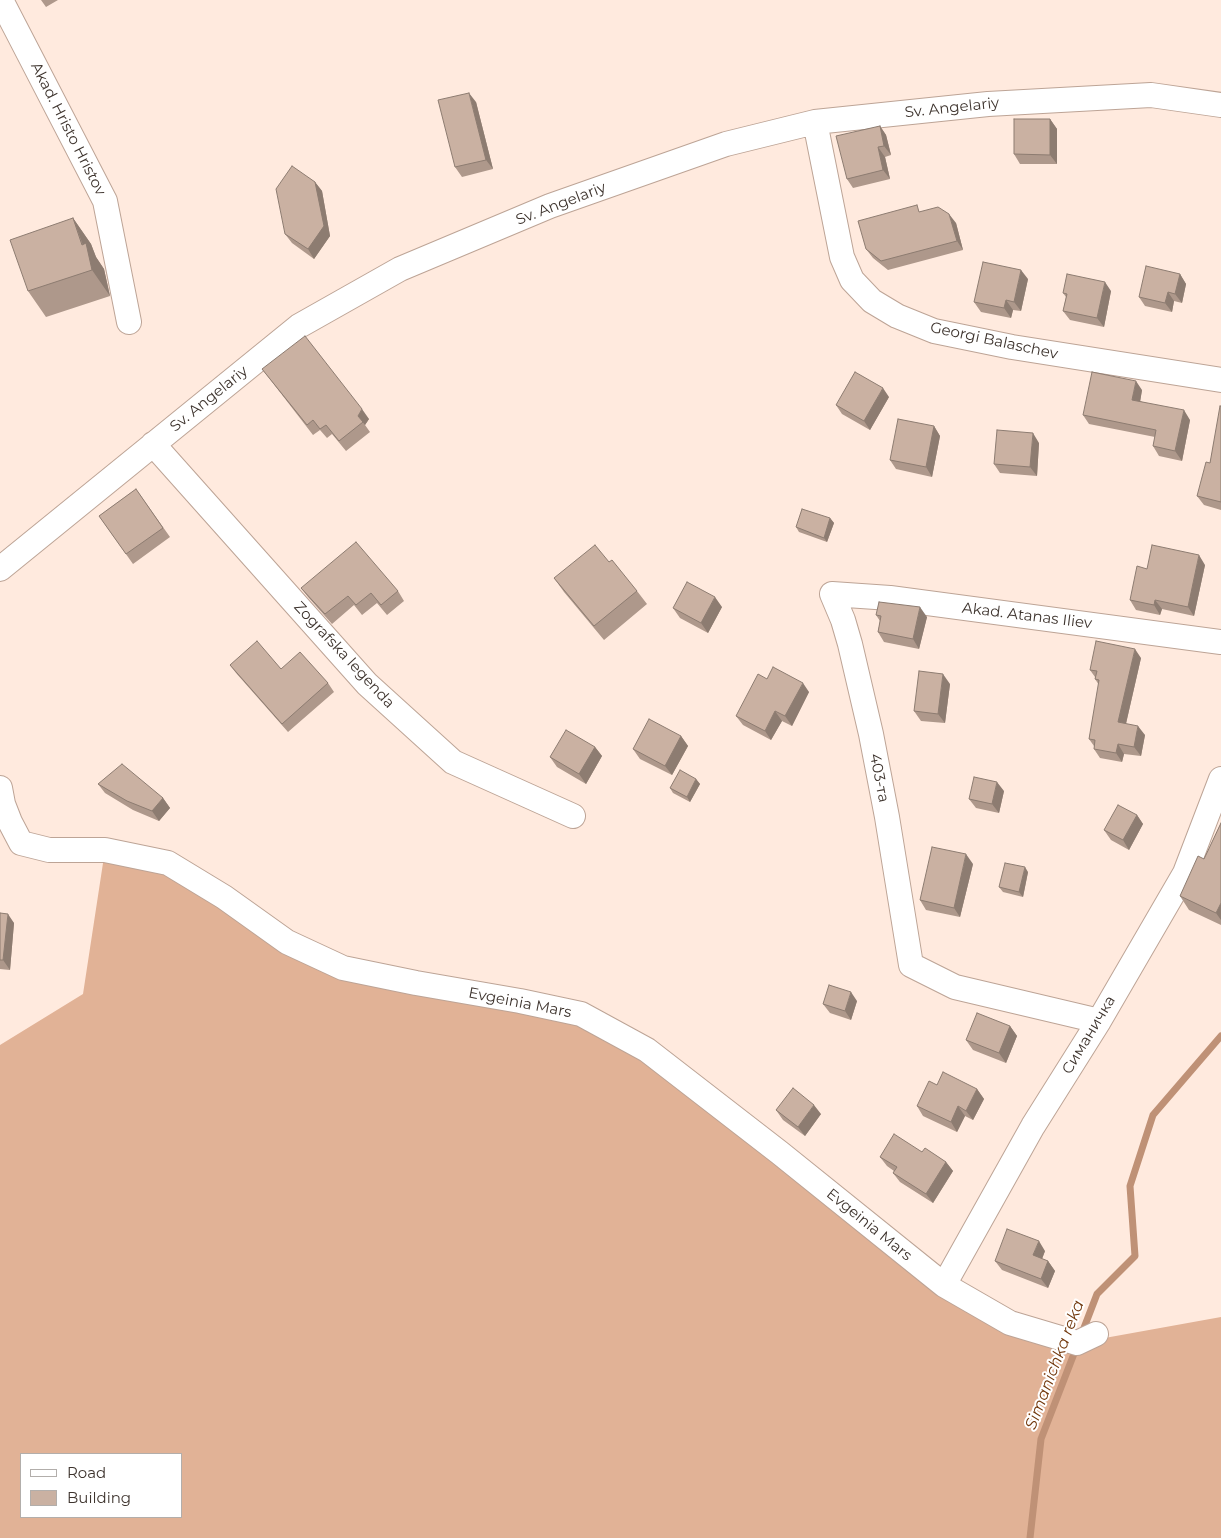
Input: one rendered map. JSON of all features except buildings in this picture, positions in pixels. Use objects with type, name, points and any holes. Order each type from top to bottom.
[{"type":"street","name":"Akad. Hristo Hristov","points":[[1,0],[105,201],[129,322]]},
{"type":"street","name":"Sv. Angelariy","points":[[0,569],[299,326],[400,268],[550,206],[726,144],[815,122],[988,104],[1151,95],[1221,105]]},
{"type":"street","name":"Georgi Balaschev","points":[[815,122],[842,257],[852,280],[872,301],[897,316],[934,330],[1012,347],[1221,380]]},
{"type":"street","name":"Zografska legenda","points":[[153,444],[367,684],[453,762],[574,816]]},
{"type":"street","name":"Akad. Atanas Iliev","points":[[832,594],[890,598],[1221,642]]},
{"type":"street","name":"403-та","points":[[832,594],[843,620],[850,644],[871,734],[887,816],[911,965],[955,986],[1099,1022]]},
{"type":"street","name":"Симаничка","points":[[944,1285],[1033,1126],[1099,1022],[1185,873],[1221,779]]},
{"type":"street","name":"Evgeinia Mars","points":[[0,788],[3,804],[21,843],[49,850],[105,850],[168,863],[224,897],[287,942],[343,968],[581,1014],[646,1050],[944,1285],[1010,1323],[1086,1339]]},
{"type":"shaded area","points":[[105,850],[168,863],[343,968],[581,1014],[944,1285],[1077,1343],[1221,1317],[1221,1538],[0,1538],[0,1045],[83,994]]},
{"type":"waterway","name":"Simanichka reka","points":[[1082,1333],[1097,1294],[1135,1256],[1130,1186],[1153,1115],[1221,1036]]},
{"type":"waterway","name":"Simanichka reka","points":[[1030,1538],[1041,1439],[1077,1346]]}]
